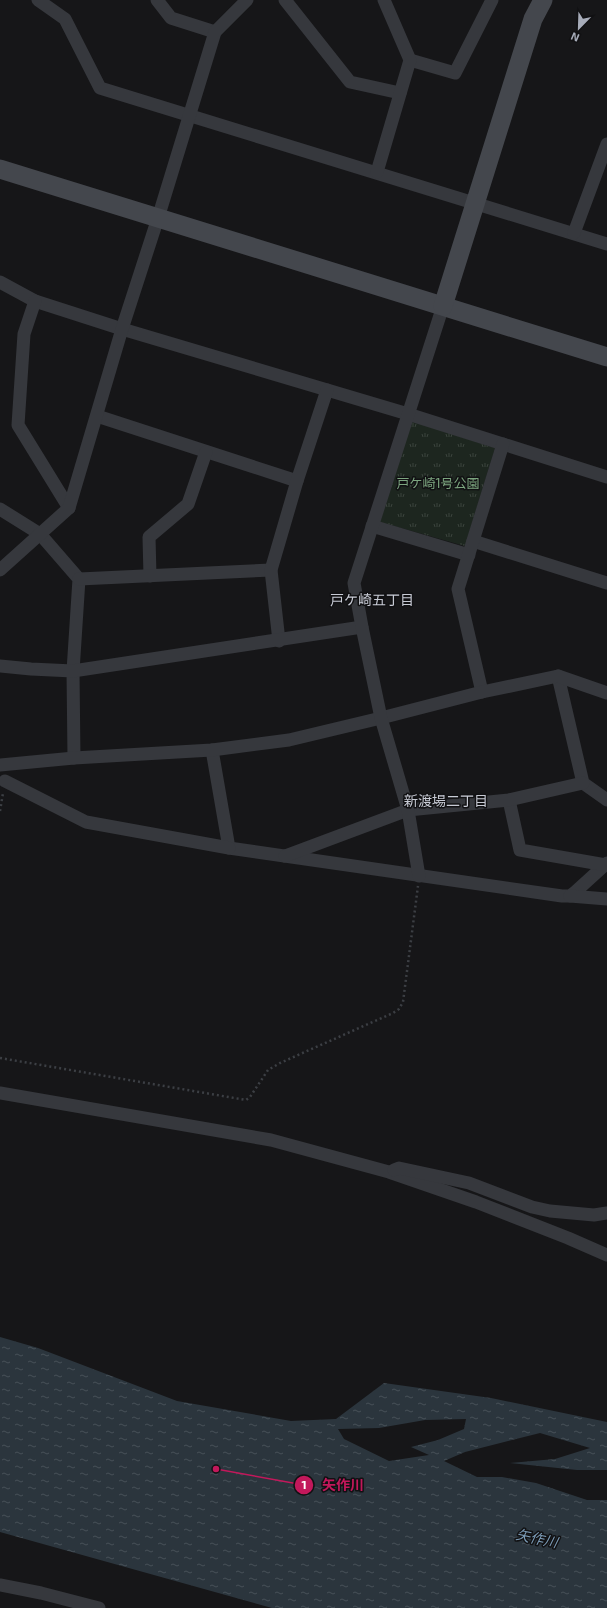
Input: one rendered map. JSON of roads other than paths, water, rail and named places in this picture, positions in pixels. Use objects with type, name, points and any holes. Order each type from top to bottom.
[{"type":"street","points":[[38,0],[65,19],[100,88],[607,244]]},
{"type":"street","points":[[157,0],[171,18],[215,32]]},
{"type":"street","points":[[0,570],[69,508],[122,329],[215,32],[247,0]]},
{"type":"street","points":[[285,0],[350,82],[400,93]]},
{"type":"street","points":[[377,172],[410,60],[384,0]]},
{"type":"street","points":[[410,60],[455,73],[492,0]]},
{"type":"street","points":[[419,876],[408,810],[382,718],[354,583],[533,19],[543,0]]},
{"type":"street","points":[[574,233],[607,144]]},
{"type":"street","points":[[0,169],[607,357]]},
{"type":"street","points":[[0,282],[35,301],[122,329],[408,414],[607,477]]},
{"type":"street","points":[[35,301],[24,334],[18,425],[69,508]]},
{"type":"street","points":[[279,641],[271,570],[297,481],[327,390]]},
{"type":"street","points":[[97,416],[297,481]]},
{"type":"street","points":[[482,692],[458,589],[503,444]]},
{"type":"street","points":[[150,576],[149,537],[188,504],[206,452]]},
{"type":"street","points":[[0,509],[40,534],[79,579],[73,671],[74,758]]},
{"type":"street","points":[[372,526],[468,555]]},
{"type":"street","points":[[473,541],[607,583]]},
{"type":"street","points":[[79,579],[271,570]]},
{"type":"street","points":[[0,666],[73,671],[279,641],[362,627]]},
{"type":"street","points":[[558,676],[583,783],[607,800]]},
{"type":"street","points":[[0,765],[74,758],[212,750],[289,740],[482,692],[558,676],[607,693]]},
{"type":"street","points":[[212,750],[229,848]]},
{"type":"street","points":[[5,781],[86,822],[229,848],[419,876],[570,896],[607,899]]},
{"type":"street","points":[[284,856],[408,810],[509,800],[583,783]]},
{"type":"street","points":[[509,800],[520,850],[606,864]]},
{"type":"street","points":[[570,896],[606,864]]},
{"type":"street","points":[[0,1093],[271,1140],[389,1172],[476,1202],[607,1255]]},
{"type":"street","points":[[389,1172],[399,1168],[469,1183],[532,1207],[550,1211],[594,1215],[607,1213]]},
{"type":"street","points":[[0,1585],[42,1593],[99,1608]]},
{"type":"water","points":[[0,1337],[38,1348],[177,1401],[291,1421],[336,1419],[384,1383],[491,1398],[607,1422],[607,1470],[577,1470],[510,1463],[555,1459],[590,1448],[540,1433],[465,1452],[444,1461],[477,1477],[502,1477],[536,1483],[587,1500],[607,1500],[607,1608],[272,1608],[0,1532]],"holes":[[[466,1419],[464,1429],[438,1440],[411,1447],[429,1455],[389,1461],[344,1439],[338,1429],[379,1428],[425,1420]]]},
{"type":"place","name":"矢作川","points":[[216,1469]]},
{"type":"district","name":"戸ケ崎五丁目","points":[[372,599]]},
{"type":"district","name":"新渡場二丁目","points":[[446,800]]},
{"type":"park label","name":"戸ケ崎1号公園","points":[[438,483]]}]
